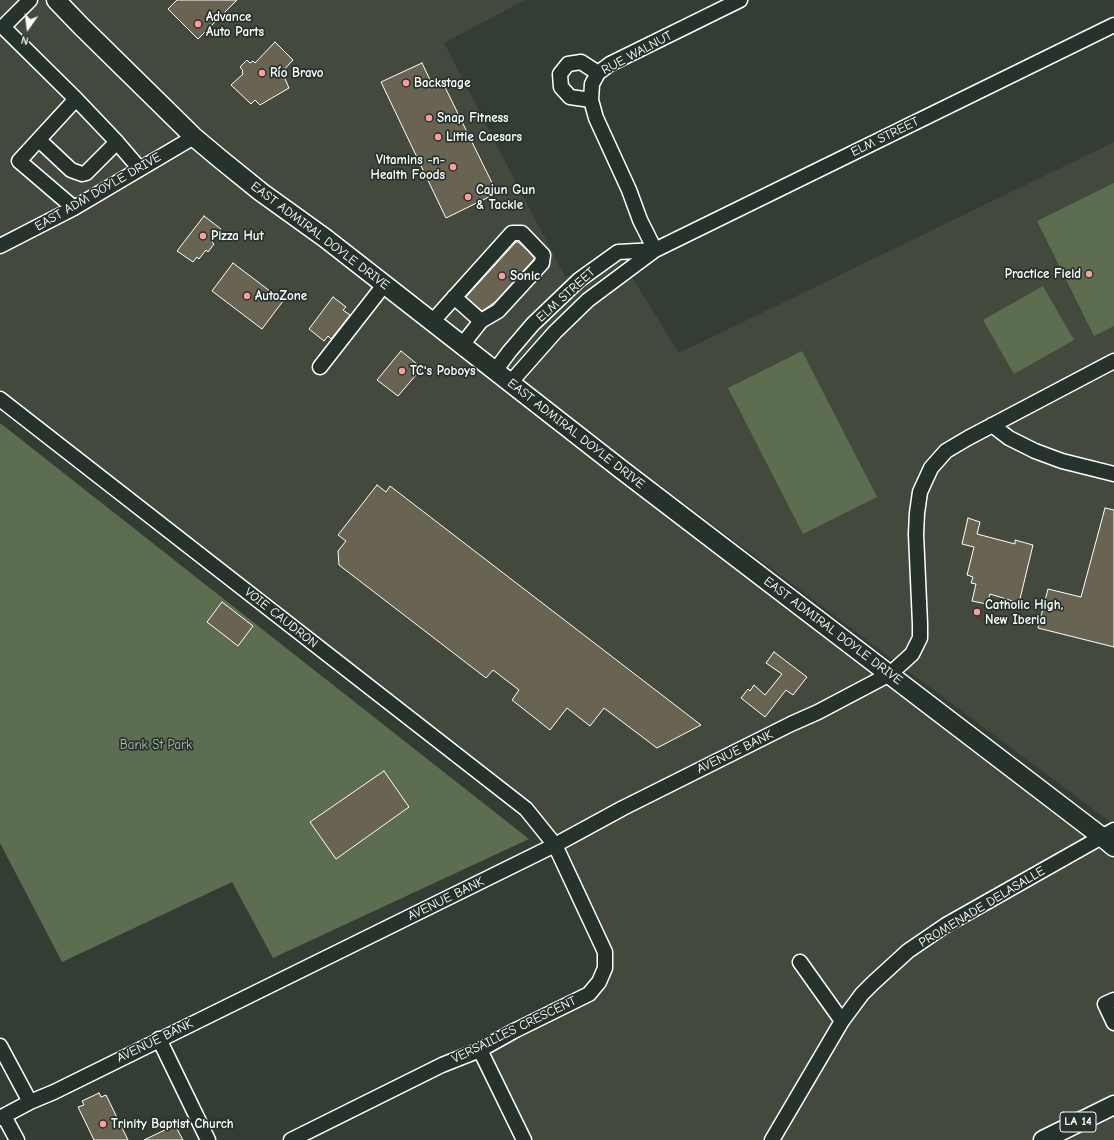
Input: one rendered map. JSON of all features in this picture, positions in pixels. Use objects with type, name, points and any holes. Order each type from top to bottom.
[{"type":"main road","name":"EAST ADMIRAL DOYLE DRIVE","points":[[56,0],[194,137],[261,192],[325,238],[622,470],[890,674],[1110,838]]},
{"type":"main road","name":"LA 14","points":[[1043,1140],[1114,1105]]},
{"type":"street","points":[[30,0],[3,27],[76,99],[117,142],[140,169]]},
{"type":"street","name":"RUE WALNUT","points":[[655,250],[640,220],[629,190],[596,118],[591,100],[592,84],[598,73],[610,64],[740,0]]},
{"type":"street","name":"ELM STREET","points":[[510,383],[555,332],[588,300],[655,250],[1114,24]]},
{"type":"street","points":[[591,100],[570,97],[561,87],[560,74],[568,64],[581,62],[598,73]]},
{"type":"street","points":[[74,208],[19,161],[76,99]]},
{"type":"street","name":"EAST ADM DOYLE DRIVE","points":[[0,246],[74,208],[194,137]]},
{"type":"street","points":[[39,140],[71,170],[82,174],[86,173],[117,142]]},
{"type":"street","points":[[432,322],[512,233],[522,233],[543,255],[542,263],[498,311],[481,321],[462,345]]},
{"type":"street","name":"ELM STREET","points":[[495,371],[533,324],[579,280],[618,252],[655,250]]},
{"type":"street","points":[[320,367],[384,285]]},
{"type":"street","points":[[454,297],[481,321]]},
{"type":"street","name":"AVENUE BANK","points":[[2,1117],[555,845],[623,808],[818,712],[890,674],[912,654],[920,638],[916,534],[917,513],[920,492],[931,468],[946,451],[968,438],[1114,361]]},
{"type":"street","name":"VOIE CAUDRON","points":[[0,399],[526,810],[555,845]]},
{"type":"street","points":[[992,425],[1008,438],[1035,451],[1062,461],[1114,474]]},
{"type":"street","name":"PROMENADE DELASALLE","points":[[772,1140],[842,1021],[873,982],[908,951],[946,925],[1110,838]]},
{"type":"street","name":"VERSAILLES CRESCENT","points":[[291,1140],[442,1065],[480,1050],[514,1031],[589,994],[599,982],[605,968],[605,952],[555,845]]},
{"type":"street","points":[[800,962],[842,1021]]},
{"type":"street","points":[[1114,1000],[1105,1004],[1114,1023]]},
{"type":"street","points":[[159,1039],[208,1140]]},
{"type":"street","points":[[0,1046],[30,1102]]},
{"type":"street","points":[[480,1050],[524,1140]]},
{"type":"street","points":[[2,1117],[16,1140]]},
{"type":"shaded area","points":[[0,0],[525,0],[444,43],[565,277],[621,260],[679,353],[1114,142],[1114,825],[219,155],[1114,853],[1114,1106],[1044,1140],[524,1140],[480,1050],[589,994],[605,952],[555,845],[526,809],[0,399]]},
{"type":"shaded area","points":[[1114,1110],[1114,1140],[1051,1140]]},
{"type":"green space","name":"Practice Field","points":[[1114,183],[1114,326],[1094,336],[1037,221]]},
{"type":"green space","points":[[1043,286],[1074,340],[1014,374],[983,320]]},
{"type":"green space","points":[[802,351],[877,497],[803,534],[728,388]]},
{"type":"green space","name":"Bank St Park","points":[[0,423],[529,839],[273,958],[232,882],[62,962],[0,843]]},
{"type":"building","name":"Advance Auto Parts","points":[[177,0],[237,0],[198,39],[168,9]]},
{"type":"building","name":"Río Bravo","points":[[275,42],[293,60],[282,72],[289,88],[260,105],[255,100],[251,104],[231,85],[243,74],[240,67],[247,60],[250,63],[253,61],[255,63]]},
{"type":"building","points":[[422,63],[432,84],[441,79],[497,193],[446,218],[381,82]]},
{"type":"building","name":"Pizza Hut","points":[[204,216],[221,229],[212,242],[214,244],[208,252],[206,250],[199,259],[197,257],[193,262],[177,251]]},
{"type":"building","name":"Sonic","points":[[516,242],[527,250],[534,259],[495,302],[482,311],[466,297]]},
{"type":"building","name":"AutoZone","points":[[233,263],[283,301],[262,329],[212,291]]},
{"type":"building","points":[[333,297],[346,307],[343,310],[350,315],[331,339],[328,336],[324,341],[309,329]]},
{"type":"building","name":"TC's Poboys","points":[[401,351],[422,368],[398,396],[377,380]]},
{"type":"building","points":[[377,485],[386,492],[390,486],[701,725],[657,748],[604,708],[590,726],[567,708],[550,730],[512,700],[519,690],[493,670],[486,678],[339,565],[338,551],[346,541],[338,535]]},
{"type":"building","points":[[1105,508],[1114,510],[1114,647],[1038,628],[1048,589],[1081,597]]},
{"type":"building","points":[[968,518],[980,522],[977,534],[1015,544],[1015,540],[1033,545],[1019,603],[990,594],[987,604],[972,601],[976,584],[971,583],[973,577],[967,575],[974,547],[962,544]]},
{"type":"building","points":[[222,602],[253,626],[238,646],[207,622]]},
{"type":"building","points":[[774,652],[807,677],[793,695],[786,690],[765,717],[741,698],[748,689],[750,691],[754,685],[765,695],[782,674],[766,663]]},
{"type":"building","points":[[384,771],[409,807],[336,859],[310,822]]},
{"type":"building","name":"Trinity Baptist Church","points":[[99,1093],[101,1097],[106,1095],[128,1140],[94,1140],[78,1107],[84,1105],[82,1101]]},
{"type":"building","points":[[175,1125],[183,1140],[144,1140]]},
{"type":"place","name":"Advance Auto Parts","points":[[198,24]]},
{"type":"place","name":"Río Bravo","points":[[262,73]]},
{"type":"place","name":"Backstage","points":[[406,83]]},
{"type":"place","name":"Snap Fitness","points":[[429,118]]},
{"type":"place","name":"Little Caesars","points":[[438,137]]},
{"type":"place","name":"Vitamins -n- Health Foods","points":[[453,167]]},
{"type":"place","name":"Cajun Gun & Tackle","points":[[468,197]]},
{"type":"place","name":"Pizza Hut","points":[[203,236]]},
{"type":"place","name":"Practice Field","points":[[1089,274]]},
{"type":"place","name":"Sonic","points":[[502,276]]},
{"type":"place","name":"AutoZone","points":[[247,296]]},
{"type":"place","name":"TC's Poboys","points":[[402,371]]},
{"type":"place","name":"Catholic High, New Iberia","points":[[977,612]]},
{"type":"place","name":"Trinity Baptist Church","points":[[103,1124]]}]
